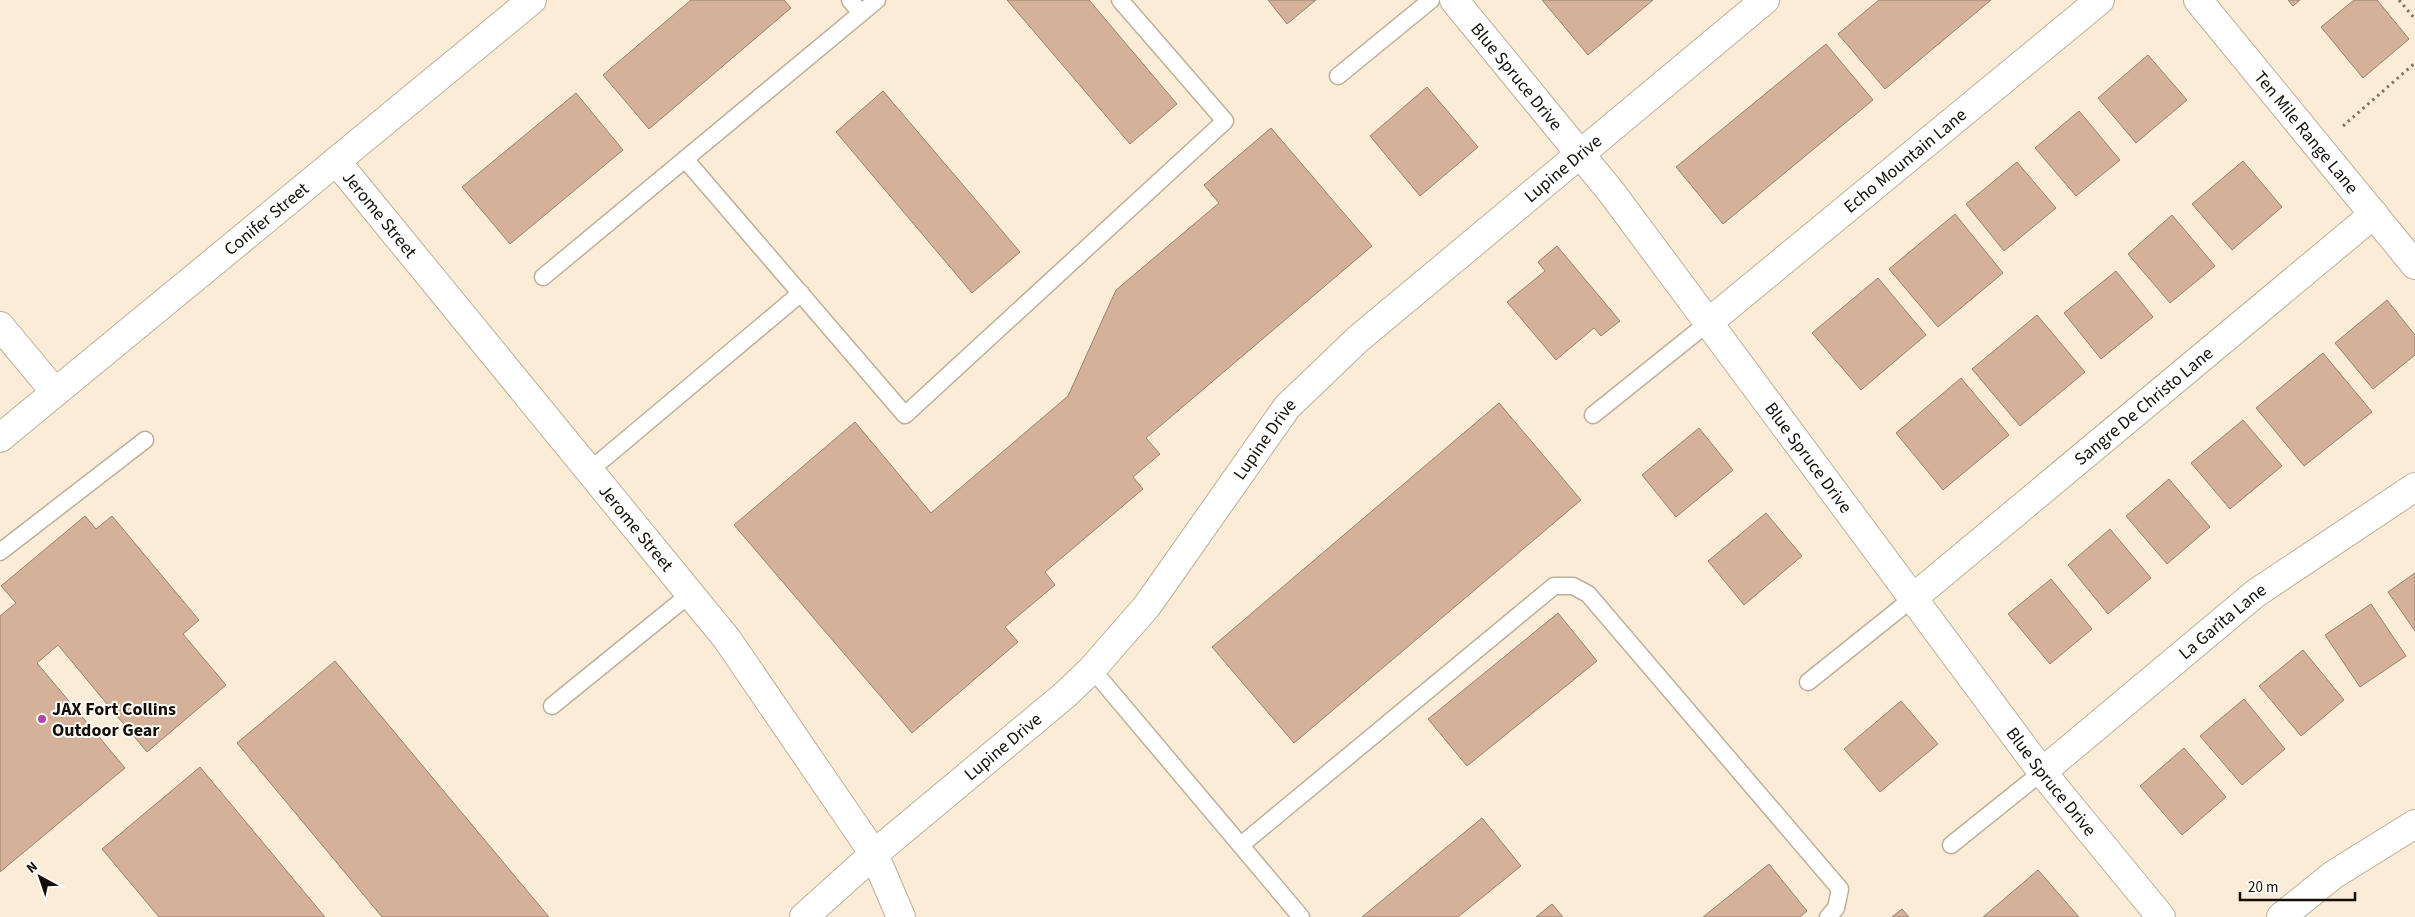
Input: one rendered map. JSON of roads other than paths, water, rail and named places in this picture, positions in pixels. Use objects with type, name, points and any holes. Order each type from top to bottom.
[{"type":"street","name":"Conifer Street","points":[[0,438],[532,0]]},
{"type":"street","name":"Blue Spruce Drive","points":[[1454,0],[1580,154],[1709,322],[2042,772],[2161,917]]},
{"type":"street","name":"Lupine Drive","points":[[804,917],[874,854],[1066,694],[1092,669],[1147,606],[1287,407],[1358,339],[1765,0]]},
{"type":"street","name":"Echo Mountain Lane","points":[[1709,322],[2100,0]]},
{"type":"street","name":"Ten Mile Range Lane","points":[[2198,0],[2415,265]]},
{"type":"street","name":"Jerome Street","points":[[336,161],[727,639],[874,854],[901,917]]},
{"type":"street","name":"Sangre De Christo Lane","points":[[1913,598],[2374,214]]},
{"type":"street","points":[[0,326],[55,392]]},
{"type":"street","name":"La Garita Lane","points":[[2042,772],[2256,593],[2415,487]]},
{"type":"street","points":[[2281,917],[2333,875],[2415,824]]},
{"type":"lane","points":[[850,0],[861,13]]},
{"type":"lane","points":[[543,277],[877,0]]},
{"type":"lane","points":[[686,159],[905,415],[1225,121],[1120,0]]},
{"type":"lane","points":[[1338,76],[1431,0]]},
{"type":"lane","points":[[589,470],[801,293]]},
{"type":"lane","points":[[1593,415],[1709,322]]},
{"type":"lane","points":[[0,552],[145,440]]},
{"type":"lane","points":[[1241,845],[1554,586],[1573,586],[1588,594],[1840,889],[1836,908],[1828,917]]},
{"type":"lane","points":[[552,706],[690,594]]},
{"type":"lane","points":[[1808,682],[1913,598]]},
{"type":"lane","points":[[1092,669],[1301,917]]},
{"type":"lane","points":[[1951,845],[2042,772]]},
{"type":"place","name":"JAX Fort Collins Outdoor Gear","points":[[42,719]]}]
